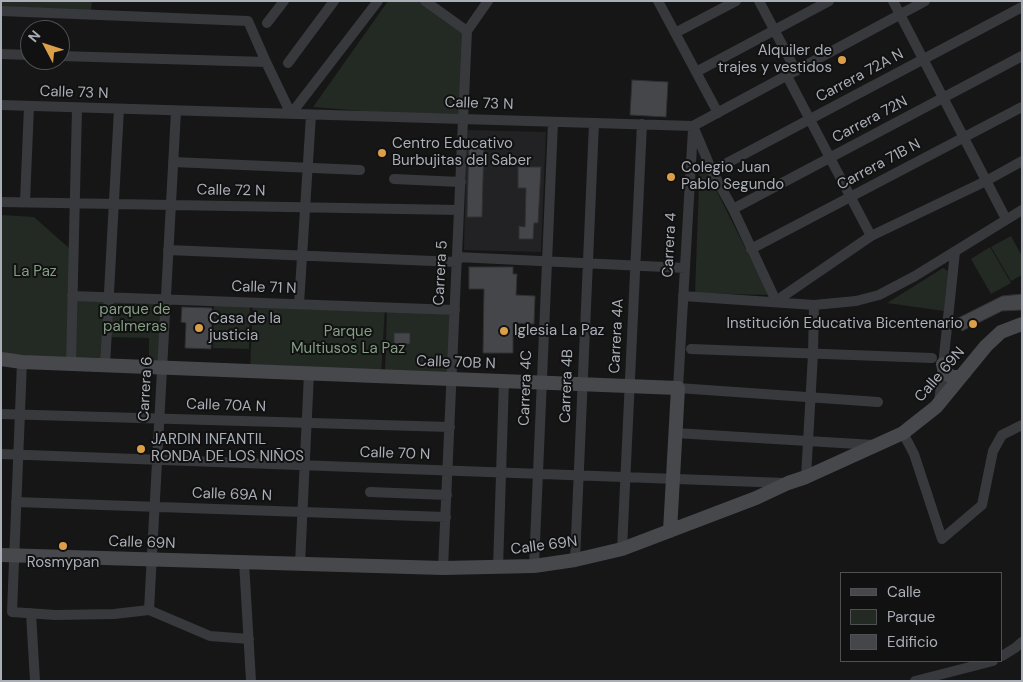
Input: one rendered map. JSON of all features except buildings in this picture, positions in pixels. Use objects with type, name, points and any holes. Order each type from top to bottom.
[{"type":"street","points":[[267,23],[284,1]]},
{"type":"street","points":[[288,63],[334,1]]},
{"type":"street","points":[[1,11],[248,21],[291,114],[378,1]]},
{"type":"street","points":[[430,3],[467,31],[488,1]]},
{"type":"street","points":[[658,1],[718,112]]},
{"type":"street","points":[[711,1],[717,12]]},
{"type":"street","points":[[675,33],[736,1]]},
{"type":"street","points":[[759,1],[775,31],[810,119],[871,236]]},
{"type":"street","points":[[696,72],[829,1]]},
{"type":"street","points":[[894,1],[1006,219]]},
{"type":"street","points":[[776,301],[733,209],[712,170],[693,126],[925,1]]},
{"type":"street","name":"Carrera 72A N","points":[[712,170],[1022,7]]},
{"type":"street","name":"Carrera 5","points":[[443,568],[467,31]]},
{"type":"street","points":[[1,54],[20,55]]},
{"type":"street","points":[[70,56],[266,62]]},
{"type":"street","name":"Carrera 72N","points":[[733,209],[1022,56]]},
{"type":"street","name":"Calle 73 N","points":[[1,106],[693,126]]},
{"type":"street","points":[[25,202],[29,106]]},
{"type":"street","name":"Carrera 71B N","points":[[751,249],[1022,107]]},
{"type":"street","points":[[71,364],[77,108]]},
{"type":"street","points":[[105,366],[119,109]]},
{"type":"street","name":"Carrera 6","points":[[149,610],[176,111]]},
{"type":"street","points":[[299,304],[311,114]]},
{"type":"street","name":"Carrera 4C","points":[[534,566],[552,122]]},
{"type":"street","name":"Carrera 4B","points":[[575,560],[594,123]]},
{"type":"street","name":"Carrera 4A","points":[[622,549],[642,124]]},
{"type":"street","name":"Carrera 4","points":[[670,531],[693,126]]},
{"type":"street","points":[[776,301],[871,236],[1022,161]]},
{"type":"street","points":[[173,162],[360,170]]},
{"type":"street","points":[[394,178],[460,182]]},
{"type":"street","name":"Calle 72 N","points":[[1,202],[459,210]]},
{"type":"street","points":[[683,296],[814,304],[856,302],[879,295],[915,276],[1022,210]]},
{"type":"street","points":[[168,250],[302,256],[547,261],[685,268]]},
{"type":"street","points":[[939,404],[937,361],[955,252]]},
{"type":"street","name":"Calle 71 N","points":[[72,296],[455,310]]},
{"type":"street","points":[[806,478],[814,304]]},
{"type":"street","name":"Calle 69N","points":[[8,555],[443,568],[534,566],[575,560],[622,549],[756,498],[788,483],[806,478],[903,433],[939,404],[986,346],[1001,332],[1022,324]]},
{"type":"street","points":[[691,349],[937,361]]},
{"type":"street","name":"Calle 70B N","points":[[1,360],[105,366],[678,388],[878,402]]},
{"type":"street","points":[[937,361],[951,377],[960,377],[966,372]]},
{"type":"street","points":[[22,362],[16,502],[8,555],[12,612],[55,615],[114,614],[149,610],[210,636],[249,638]]},
{"type":"street","points":[[300,564],[309,373]]},
{"type":"street","points":[[498,568],[504,381]]},
{"type":"street","name":"Calle 70A N","points":[[1,414],[450,427]]},
{"type":"street","points":[[903,433],[914,454],[942,539],[982,505],[993,451],[1002,435],[1022,425]]},
{"type":"street","points":[[675,433],[876,445]]},
{"type":"street","name":"Calle 70 N","points":[[1,454],[788,483]]},
{"type":"street","points":[[370,492],[446,494]]},
{"type":"street","name":"Calle 69A N","points":[[16,502],[446,517]]},
{"type":"street","points":[[244,562],[250,681]]},
{"type":"street","points":[[31,613],[35,681]]},
{"type":"street","points":[[1003,655],[1022,642]]},
{"type":"street","points":[[915,681],[989,662]]},
{"type":"shaded area","points":[[467,130],[546,132],[541,252],[464,250]]},
{"type":"green space","points":[[1,1],[92,1],[91,11],[1,7]]},
{"type":"green space","points":[[388,1],[422,1],[467,34],[463,119],[313,107]]},
{"type":"green space","points":[[700,158],[769,295],[695,293]]},
{"type":"green space","name":"La Paz","points":[[1,215],[34,217],[69,248],[69,361],[1,354]]},
{"type":"green space","points":[[1011,236],[1022,256],[1022,275],[1011,281],[991,247]]},
{"type":"green space","points":[[990,247],[1011,283],[991,294],[971,259]]},
{"type":"green space","points":[[943,268],[948,271],[944,311],[887,303]]},
{"type":"green space","name":"parque de palmeras","points":[[76,299],[163,299],[162,363],[149,363],[149,338],[107,337],[105,366],[71,364]]},
{"type":"green space","name":"Parque Multiusos La Paz","points":[[253,303],[385,307],[381,376],[250,371]]},
{"type":"green space","points":[[214,304],[250,305],[249,349],[213,348]]},
{"type":"green space","points":[[387,310],[452,314],[449,374],[385,371]]},
{"type":"place","name":"Alquiler de trajes y vestidos","points":[[842,60]]},
{"type":"place","name":"Centro Educativo Burbujitas del Saber","points":[[382,153]]},
{"type":"place","name":"Colegio Juan Pablo Segundo","points":[[671,177]]},
{"type":"place","name":"Institución Educativa Bicentenario","points":[[973,324]]},
{"type":"place","name":"Casa de la justicia","points":[[199,328]]},
{"type":"place","name":"Iglesia La Paz","points":[[504,331]]},
{"type":"place","name":"JARDIN INFANTIL RONDA DE LOS NIÑOS","points":[[141,449]]},
{"type":"place","name":"Rosmypan","points":[[63,546]]}]
